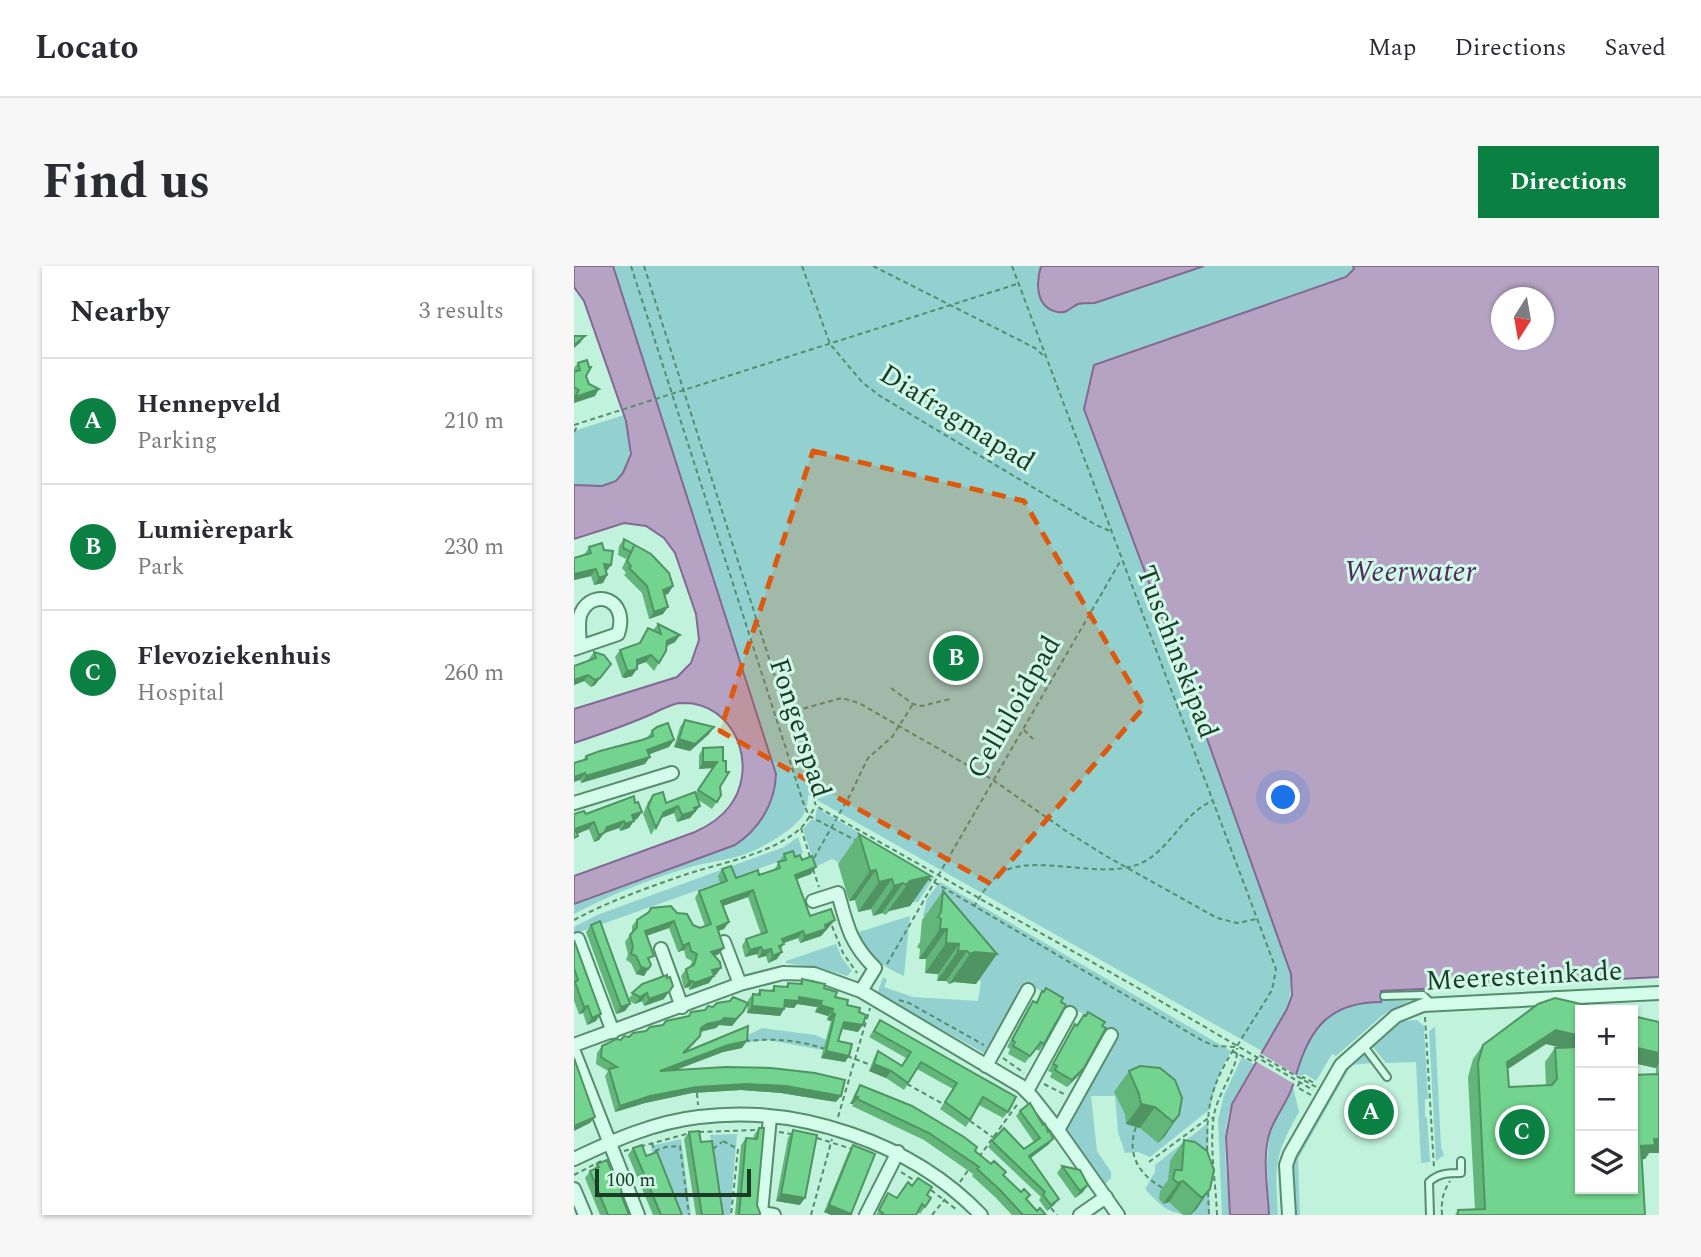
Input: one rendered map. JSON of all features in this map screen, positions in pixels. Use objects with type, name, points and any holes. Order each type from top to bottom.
[{"type":"street","points":[[574,803],[672,774]]},
{"type":"street","points":[[818,900],[838,893],[856,948],[875,968],[864,987]]},
{"type":"street","points":[[578,939],[613,1032]]},
{"type":"street","points":[[724,942],[740,984]]},
{"type":"street","points":[[661,949],[682,1006]]},
{"type":"street","points":[[574,1045],[740,984],[783,973],[814,974],[864,987],[873,998],[1027,1091],[1118,1215]]},
{"type":"street","points":[[986,1066],[1028,990]]},
{"type":"street","name":"Meeresteinkade","points":[[1289,1215],[1287,1160],[1317,1091],[1363,1044],[1396,1016],[1413,1008],[1659,993]]},
{"type":"street","points":[[1027,1091],[1070,1013]]},
{"type":"street","points":[[1058,1130],[1111,1035]]},
{"type":"street","points":[[574,1052],[638,1215]]},
{"type":"street","points":[[574,1159],[609,1142],[653,1126],[699,1117],[770,1117],[835,1128],[898,1152],[954,1190],[981,1215]]},
{"type":"street","points":[[770,1117],[761,1213],[774,1215]]},
{"type":"street","points":[[866,1215],[898,1152]]},
{"type":"street","points":[[574,1189],[585,1215]]},
{"type":"street","points":[[1080,1215],[1105,1197]]},
{"type":"lane","points":[[1384,996],[1423,995],[1429,1009]]},
{"type":"lane","points":[[1363,1044],[1387,1077]]},
{"type":"lane","points":[[1430,1215],[1429,1182],[1437,1176],[1461,1173],[1461,1161]]},
{"type":"path","name":"Fongerspad","points":[[631,266],[809,816],[866,846]]},
{"type":"path","name":"Fongerspad","points":[[644,266],[816,806],[1236,1047],[1259,1056],[1300,1080]]},
{"type":"path","name":"Diafragmapad","points":[[802,266],[830,344],[862,383],[1096,525],[1111,531]]},
{"type":"path","points":[[873,266],[1035,348],[1046,358]]},
{"type":"path","name":"Tuschinskipad","points":[[1012,266],[1276,970],[1272,990],[1232,1051],[1215,1084],[1207,1119],[1207,1155]]},
{"type":"path","points":[[574,425],[1018,283]]},
{"type":"path","points":[[574,432],[578,424]]},
{"type":"path","name":"Celluloidpad","points":[[883,973],[1122,559]]},
{"type":"path","points":[[891,688],[913,704],[922,706],[950,699]]},
{"type":"path","points":[[785,713],[842,698],[859,703],[993,780],[1066,831],[1128,868],[1226,921],[1237,923],[1258,919]]},
{"type":"path","points":[[811,862],[838,818],[868,758],[892,737],[913,704]]},
{"type":"path","points":[[1023,730],[1033,739]]},
{"type":"path","points":[[974,906],[999,874],[1024,865],[1073,869],[1128,868],[1143,863],[1157,852],[1196,810],[1212,801]]},
{"type":"path","points":[[574,920],[603,905],[673,879],[738,860],[778,842],[801,828],[816,806]]},
{"type":"path","points":[[801,828],[818,900]]},
{"type":"path","name":"Fongerspad","points":[[923,876],[1203,1041],[1215,1046],[1236,1047]]},
{"type":"path","points":[[829,920],[843,953],[864,987]]},
{"type":"path","points":[[811,1215],[873,998]]},
{"type":"path","points":[[896,999],[909,1003],[994,1051],[1034,1079],[1076,1098]]},
{"type":"path","points":[[1429,1009],[1432,1162],[1437,1176]]},
{"type":"path","points":[[740,1041],[767,1038],[813,1045],[834,1052]]},
{"type":"path","points":[[1217,1215],[1214,1117],[1218,1100],[1238,1055],[1236,1047]]},
{"type":"path","points":[[1232,1051],[1254,1062],[1259,1056]]},
{"type":"path","points":[[845,1056],[881,1069]]},
{"type":"path","points":[[1303,1077],[1317,1091],[1297,1087],[1303,1077]]},
{"type":"path","points":[[1300,1080],[1317,1091]]},
{"type":"path","points":[[904,1083],[954,1110]]},
{"type":"path","points":[[697,1090],[699,1117]]},
{"type":"path","points":[[932,1215],[994,1138],[1027,1091]]},
{"type":"path","points":[[964,1117],[994,1138]]},
{"type":"path","points":[[1149,1162],[1207,1119],[1214,1117]]},
{"type":"path","points":[[1136,1126],[1132,1143],[1136,1165],[1149,1181],[1163,1189]]},
{"type":"path","points":[[723,1130],[723,1141]]},
{"type":"path","points":[[711,1151],[723,1141]]},
{"type":"path","points":[[723,1141],[738,1149],[731,1215]]},
{"type":"path","points":[[651,1142],[660,1164]]},
{"type":"path","points":[[655,1151],[680,1146],[689,1215]]},
{"type":"path","points":[[1442,1215],[1444,1190],[1457,1173]]},
{"type":"path","points":[[1208,1191],[1209,1215]]},
{"type":"path","points":[[721,1202],[723,1215]]},
{"type":"path","points":[[1050,1206],[1057,1215]]},
{"type":"highlighted area","points":[[813,451],[1024,501],[1144,707],[991,884],[720,731]]},
{"type":"shaded area","points":[[612,266],[1041,266],[1037,281],[1069,311],[1078,304],[1095,303],[1204,266],[1353,266],[1354,269],[1346,277],[1094,364],[1084,409],[1200,719],[1291,974],[1287,1007],[1262,1051],[808,795],[805,810],[798,821],[763,846],[744,855],[694,866],[648,881],[574,914],[574,904],[735,845],[756,827],[770,803]]},
{"type":"shaded area","points":[[624,415],[630,446],[626,467],[621,475],[613,482],[602,485],[574,485],[574,431]]},
{"type":"shaded area","points":[[817,808],[934,877],[918,902],[911,902],[832,859],[815,867],[803,829],[811,820],[815,820]]},
{"type":"shaded area","points":[[798,837],[803,853],[574,934],[574,927],[597,915],[784,847]]},
{"type":"shaded area","points":[[940,882],[1231,1051],[1220,1072],[1209,1110],[1150,1157],[1138,1152],[1125,1153],[1118,1132],[1115,1096],[1091,1096],[1097,1151],[1111,1172],[1111,1178],[1103,1186],[1064,1132],[1118,1033],[1025,982],[984,1053],[877,994],[883,977],[887,980],[884,987],[913,997],[978,1001],[981,982],[923,916],[927,899]]},
{"type":"shaded area","points":[[910,916],[904,976],[876,959],[859,932]]},
{"type":"shaded area","points":[[836,944],[852,971],[847,976],[820,968],[786,963],[786,961]]},
{"type":"shaded area","points":[[1380,991],[1383,991],[1385,1001],[1409,1001],[1383,1015],[1336,1056],[1332,1054],[1316,1081],[1305,1074],[1300,1076],[1295,1073],[1308,1043],[1329,1016],[1352,1004],[1381,1002]]},
{"type":"shaded area","points":[[1417,1020],[1424,1026],[1428,1099],[1425,1099],[1425,1117],[1430,1162],[1421,1163],[1416,1062],[1386,1063],[1371,1043],[1399,1021]]},
{"type":"shaded area","points":[[1435,1027],[1441,1147],[1444,1155],[1436,1161],[1429,1031]]},
{"type":"shaded area","points":[[762,1028],[815,1035],[846,1048],[844,1054],[768,1040],[743,1043],[744,1037]]},
{"type":"shaded area","points":[[1359,1053],[1372,1063],[1351,1065],[1298,1159],[1300,1215],[1294,1215],[1290,1176],[1294,1154],[1343,1069]]},
{"type":"shaded area","points":[[1242,1057],[1255,1065],[1234,1099],[1228,1117],[1225,1159],[1230,1215],[1222,1215],[1218,1120],[1224,1095]]},
{"type":"shaded area","points":[[1293,1087],[1299,1112],[1278,1161],[1278,1215],[1269,1215],[1267,1163],[1270,1131]]},
{"type":"shaded area","points":[[1208,1123],[1210,1215],[1180,1214],[1166,1209],[1145,1189],[1155,1172],[1155,1165]]},
{"type":"shaded area","points":[[737,1134],[730,1215],[724,1215],[710,1135]]},
{"type":"shaded area","points":[[681,1139],[691,1215],[681,1215],[650,1146]]},
{"type":"water","points":[[574,266],[613,266],[776,774],[773,796],[764,815],[744,839],[735,845],[574,904],[574,876],[695,832],[718,819],[737,793],[742,777],[742,761],[733,731],[723,719],[711,710],[692,703],[670,705],[574,743],[574,709],[677,677],[691,663],[699,640],[696,614],[675,553],[664,538],[646,526],[624,523],[574,539],[574,485],[602,486],[616,481],[623,473],[631,454],[626,421],[584,301],[574,287]]},
{"type":"water","points":[[1041,266],[1204,266],[1095,303],[1078,304],[1061,312],[1050,310],[1041,300],[1038,279]]},
{"type":"water","name":"Weerwater","points":[[1353,266],[1659,266],[1659,977],[1381,991],[1381,1002],[1345,1008],[1331,1015],[1320,1025],[1304,1051],[1291,1091],[1271,1129],[1266,1149],[1269,1215],[1230,1215],[1226,1137],[1232,1104],[1287,1009],[1292,995],[1291,974],[1200,719],[1084,409],[1094,365],[1346,277],[1354,269]]},
{"type":"pier","points":[[1260,1053],[1298,1076],[1296,1085],[1255,1061]]},
{"type":"building","points":[[574,336],[585,336],[574,345]]},
{"type":"building","points":[[587,360],[591,367],[586,376],[589,384],[599,389],[575,397],[579,390],[574,387],[574,372],[580,370],[578,363]]},
{"type":"building","points":[[624,539],[651,554],[669,573],[673,586],[663,590],[668,607],[654,612],[647,586],[629,568],[631,566],[627,561],[634,546],[631,552],[623,548]]},
{"type":"building","points":[[602,543],[604,550],[613,551],[611,565],[604,564],[607,575],[599,578],[596,569],[574,574],[574,558],[591,553],[589,547]]},
{"type":"building","points":[[658,624],[680,635],[667,641],[666,651],[659,663],[651,655],[637,660],[637,669],[627,670],[620,650],[640,643],[648,628],[661,634]]},
{"type":"building","points":[[594,652],[604,655],[611,664],[600,678],[595,680],[588,675],[574,680],[574,666],[596,658]]},
{"type":"building","points":[[685,720],[714,727],[695,744],[679,739]]},
{"type":"building","points":[[668,723],[674,740],[647,750],[650,757],[574,777],[574,763],[587,759],[586,756],[653,736],[652,731]]},
{"type":"building","points":[[723,747],[723,761],[726,761],[726,772],[729,772],[720,787],[721,795],[717,802],[698,790],[717,762],[703,762],[703,748]]},
{"type":"building","points":[[663,792],[666,803],[695,792],[700,806],[694,808],[695,811],[682,815],[678,806],[664,812],[656,828],[648,807],[653,795]]},
{"type":"building","points":[[634,796],[635,803],[638,802],[642,812],[632,815],[634,821],[625,824],[624,821],[607,827],[604,833],[599,835],[594,822],[575,829],[578,836],[574,838],[574,814],[584,811],[586,814]]},
{"type":"building","points":[[859,834],[931,876],[910,881],[906,885],[903,883],[894,886],[892,879],[879,882],[876,870],[870,871]]},
{"type":"building","points":[[793,851],[795,857],[800,855],[802,860],[812,856],[816,867],[795,875],[810,916],[831,909],[835,920],[825,925],[826,929],[805,936],[803,931],[782,939],[784,944],[779,946],[782,952],[773,956],[771,949],[763,951],[761,947],[750,950],[746,939],[767,932],[753,890],[721,901],[729,922],[717,927],[724,948],[711,952],[720,962],[721,968],[712,970],[714,976],[694,983],[689,981],[686,969],[694,965],[697,954],[691,951],[689,943],[683,946],[674,921],[645,931],[654,956],[648,958],[651,965],[648,969],[641,967],[636,956],[631,954],[633,947],[630,935],[637,927],[637,920],[651,908],[671,906],[677,913],[687,914],[693,925],[700,928],[711,924],[699,891],[727,881],[722,869],[731,866],[736,878],[758,870],[759,875],[780,868],[778,862],[786,860],[784,854]]},
{"type":"building","points":[[943,891],[997,954],[970,954],[967,951],[958,951],[959,944],[946,943],[947,929],[940,929],[941,919],[938,917]]},
{"type":"building","points":[[600,921],[630,1004],[621,1007],[591,925]]},
{"type":"building","points":[[574,940],[601,1014],[592,1018],[588,1006],[584,1007],[575,982],[578,980],[574,968]]},
{"type":"building","points":[[667,975],[673,986],[669,992],[649,999],[647,993],[640,997],[632,993],[642,984]]},
{"type":"building","points":[[802,979],[825,984],[824,988],[837,992],[835,997],[848,1000],[847,1005],[860,1008],[859,1012],[866,1015],[863,1025],[844,1022],[838,1041],[852,1044],[849,1056],[826,1051],[835,1014],[832,1013],[833,1009],[820,1005],[822,1001],[799,997],[799,1001],[785,1000],[784,1009],[752,1006],[753,994],[760,995],[760,990],[774,991],[774,986],[788,987],[788,983],[802,984]]},
{"type":"building","points":[[1046,988],[1063,998],[1061,1002],[1066,1005],[1044,1044],[1041,1042],[1030,1056],[1013,1046],[1015,1042],[1012,1040],[1033,1001],[1037,1003]]},
{"type":"building","points":[[733,997],[748,1003],[743,1012],[736,1019],[724,1018],[701,1028],[700,1036],[683,1053],[748,1026],[747,1041],[728,1045],[660,1071],[726,1067],[815,1073],[845,1080],[841,1096],[786,1086],[746,1084],[697,1087],[650,1096],[620,1106],[609,1069],[617,1067],[601,1057],[602,1046],[616,1039],[621,1040],[624,1036],[646,1031],[650,1027],[663,1025],[666,1021],[689,1016],[691,1012],[705,1010],[708,1006],[730,1001]]},
{"type":"building","points":[[1555,998],[1585,1005],[1575,1005],[1575,1035],[1556,1030],[1507,1062],[1509,1087],[1552,1085],[1557,1079],[1555,1048],[1575,1047],[1575,1194],[1638,1194],[1638,1075],[1659,1074],[1659,1139],[1654,1139],[1655,1145],[1641,1146],[1645,1215],[1458,1215],[1458,1210],[1485,1209],[1478,1063],[1483,1045],[1538,1004]]},
{"type":"building","points":[[1088,1012],[1105,1022],[1102,1026],[1106,1028],[1084,1068],[1072,1080],[1055,1070],[1057,1066],[1053,1064],[1075,1024],[1077,1026]]},
{"type":"building","points":[[1638,1017],[1659,1022],[1659,1053],[1638,1048]]},
{"type":"building","points":[[880,1020],[1016,1097],[1008,1112],[983,1097],[970,1120],[945,1102],[957,1083],[921,1062],[908,1083],[891,1071],[874,1064],[878,1051],[902,1066],[911,1052],[874,1031]]},
{"type":"building","points":[[574,1058],[595,1117],[574,1126]]},
{"type":"building","points":[[1140,1066],[1160,1068],[1175,1080],[1182,1098],[1179,1115],[1173,1122],[1155,1107],[1141,1104],[1129,1071]]},
{"type":"building","points":[[860,1085],[912,1106],[964,1137],[977,1147],[975,1151],[991,1164],[994,1161],[1006,1172],[1003,1175],[1021,1192],[1024,1189],[1030,1195],[1026,1199],[1037,1211],[1040,1208],[1046,1215],[1023,1215],[977,1169],[979,1167],[929,1133],[857,1099],[858,1097],[855,1097]]},
{"type":"building","points":[[1030,1103],[1053,1139],[1029,1156],[1059,1199],[1051,1205],[1043,1195],[1045,1192],[992,1141],[1004,1128],[1024,1149],[1040,1138],[1020,1111]]},
{"type":"building","points":[[759,1128],[764,1128],[757,1205],[760,1215],[739,1215],[746,1138],[757,1139]]},
{"type":"building","points":[[793,1130],[817,1135],[805,1198],[781,1194]]},
{"type":"building","points":[[699,1131],[701,1142],[712,1141],[723,1215],[702,1215],[689,1132]]},
{"type":"building","points":[[1184,1140],[1195,1142],[1207,1151],[1214,1170],[1210,1189],[1202,1198],[1183,1181],[1178,1183],[1173,1179],[1175,1170],[1182,1170]]},
{"type":"building","points":[[642,1145],[646,1156],[657,1152],[682,1215],[661,1215],[633,1148]]},
{"type":"building","points":[[853,1145],[875,1154],[851,1214],[829,1205]]},
{"type":"building","points":[[607,1160],[621,1188],[629,1215],[608,1215],[590,1171]]},
{"type":"building","points":[[1062,1166],[1080,1170],[1088,1185],[1080,1191]]},
{"type":"building","points":[[918,1178],[932,1187],[927,1195],[931,1198],[925,1207],[922,1204],[916,1215],[881,1215],[883,1213],[879,1210],[888,1193],[897,1198],[908,1182],[912,1186]]},
{"type":"place","name":"Lumièrepark","points":[[956,658]]},
{"type":"place","name":"Hennepveld","points":[[1371,1112]]},
{"type":"place","name":"Flevoziekenhuis","points":[[1522,1132]]}]
